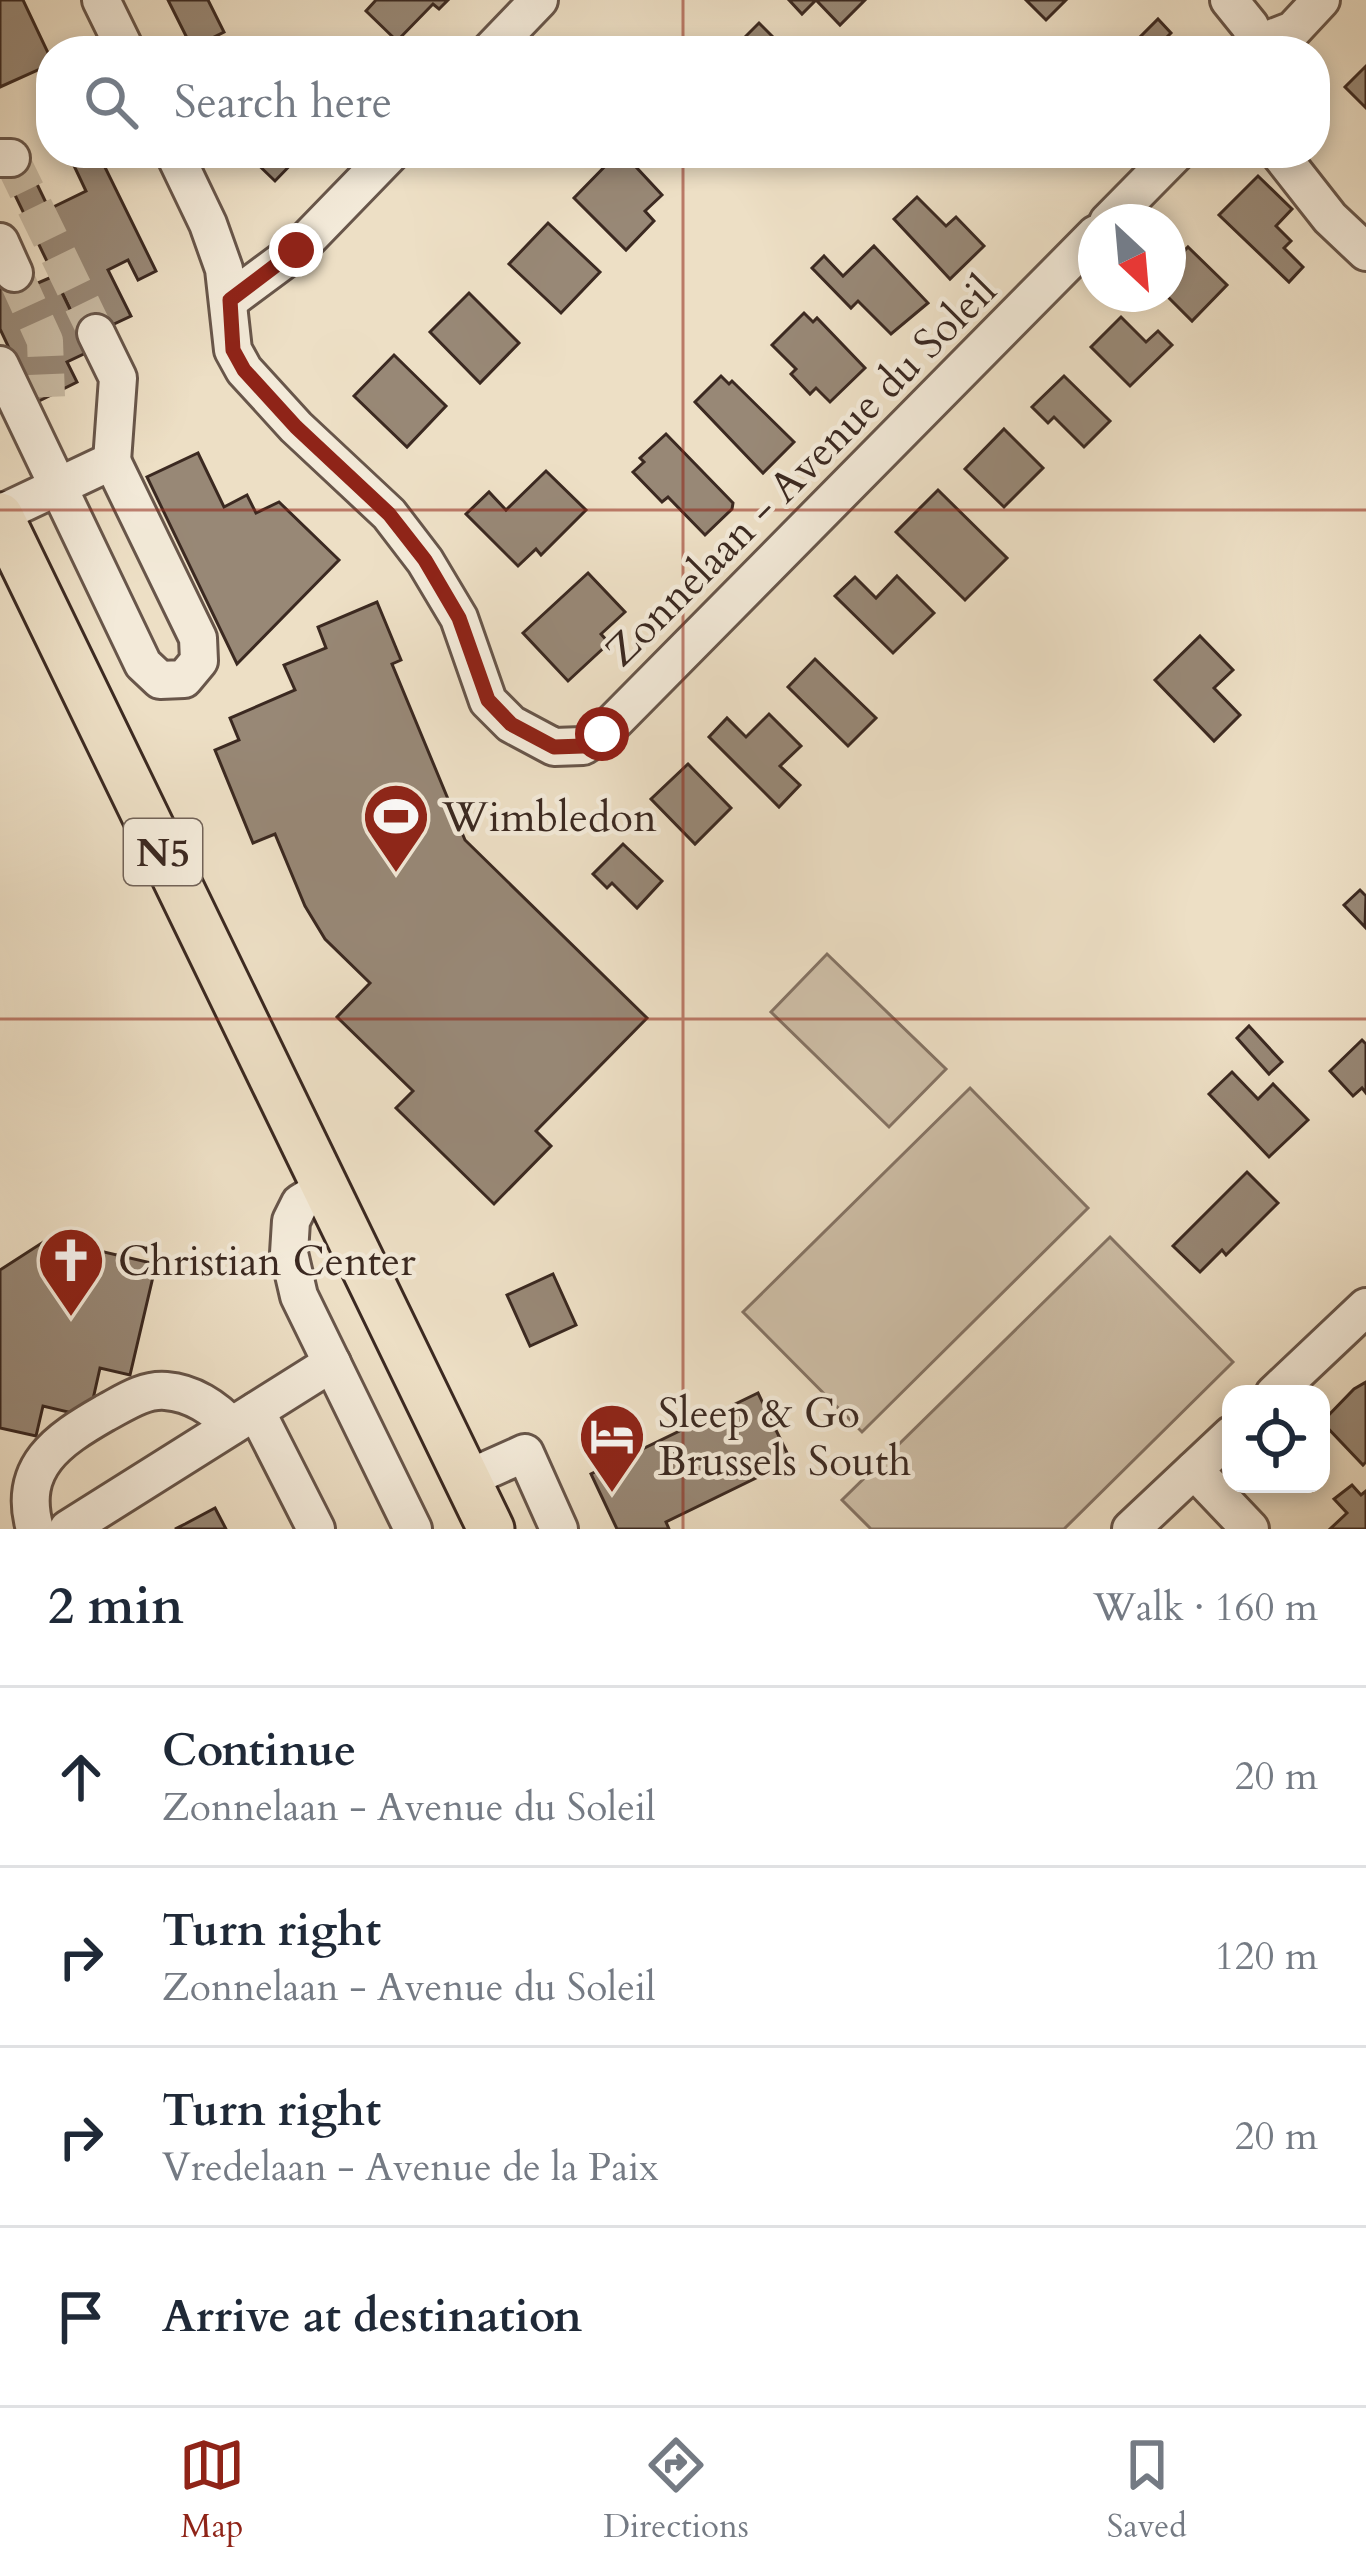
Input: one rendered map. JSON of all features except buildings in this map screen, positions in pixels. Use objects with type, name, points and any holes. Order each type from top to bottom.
[{"type":"main road","name":"N5","points":[[0,515],[491,1529]]},
{"type":"street","points":[[101,0],[119,36]]},
{"type":"street","points":[[504,36],[539,0]]},
{"type":"street","points":[[1229,0],[1253,36]]},
{"type":"street","points":[[1280,36],[1293,30],[1321,0]]},
{"type":"street","name":"Zonnelaan - Avenue du Soleil","points":[[181,168],[208,224],[230,300],[233,350],[244,370],[296,427],[389,514],[425,560],[459,618],[488,700],[511,724],[554,747],[583,746],[602,734],[1078,252]]},
{"type":"street","points":[[230,300],[296,250],[376,168]]},
{"type":"street","points":[[1126,204],[1161,168]]},
{"type":"street","points":[[1291,168],[1330,218],[1366,252]]},
{"type":"street","points":[[0,365],[39,413],[57,487],[143,664],[160,680],[184,679],[199,661],[198,638],[112,461],[118,378],[96,333]]},
{"type":"street","points":[[0,515],[112,461]]},
{"type":"street","points":[[326,1187],[300,1203],[291,1221],[289,1253],[299,1296],[413,1529]]},
{"type":"street","points":[[1284,1385],[1366,1307]]},
{"type":"street","points":[[68,1529],[332,1363]]},
{"type":"street","points":[[35,1529],[31,1488],[37,1467],[63,1438],[136,1396],[165,1390],[243,1419],[316,1529]]},
{"type":"street","points":[[1131,1529],[1222,1444]]},
{"type":"street","points":[[467,1478],[524,1453],[560,1529]]},
{"type":"street","points":[[1194,1470],[1250,1529]]},
{"type":"shaded area","points":[[827,954],[946,1069],[889,1127],[771,1012]]},
{"type":"shaded area","points":[[970,1088],[1088,1208],[862,1432],[743,1312]]},
{"type":"shaded area","points":[[1110,1237],[1233,1362],[1064,1529],[871,1529],[842,1500]]},
{"type":"tunnel","points":[[11,158],[96,333]]},
{"type":"tunnel","points":[[14,273],[45,341],[47,397]]},
{"type":"place","name":"Wimbledon","points":[[396,875]]},
{"type":"place","name":"Christian Center","points":[[71,1319]]},
{"type":"place","name":"Sleep & Go Brussels South","points":[[612,1495]]},
{"type":"route","points":[[296,250],[230,300],[233,350],[244,370],[296,427],[389,514],[425,560],[459,618],[488,700],[511,724],[554,747],[583,746],[602,734]]}]
